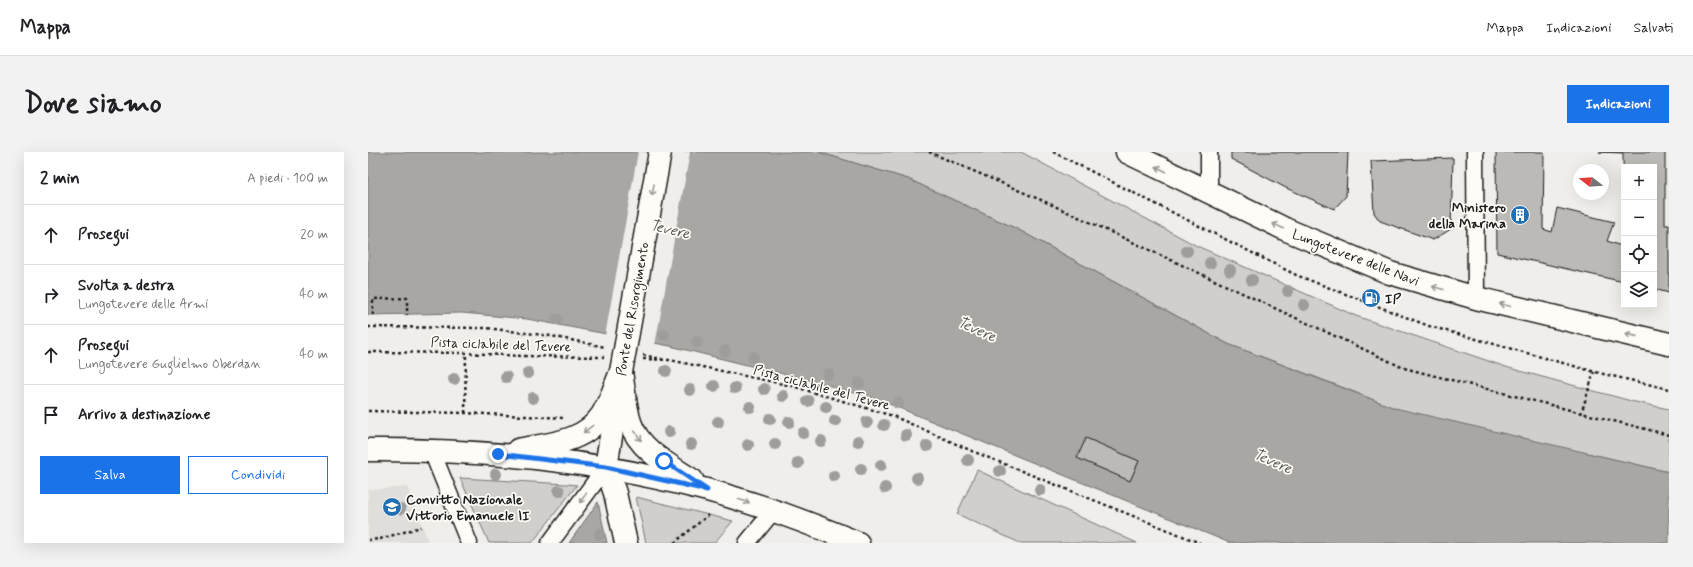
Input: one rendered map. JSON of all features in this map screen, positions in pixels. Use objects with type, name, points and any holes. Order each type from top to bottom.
[{"type":"main road","name":"Ponte del Risorgimento","points":[[606,467],[615,365],[660,152]]},
{"type":"main road","name":"Lungotevere delle Navi","points":[[1126,152],[1294,233],[1371,266],[1421,283],[1476,298],[1669,344]]},
{"type":"main road","points":[[498,454],[564,441],[587,430],[602,415],[615,365]]},
{"type":"main road","points":[[615,365],[629,419],[640,441],[658,458],[707,490]]},
{"type":"main road","points":[[368,450],[431,450],[498,454],[606,467],[707,490],[773,511],[858,543]]},
{"type":"main road","points":[[606,467],[615,493],[626,543]]},
{"type":"street","points":[[1209,152],[1209,193]]},
{"type":"street","points":[[1475,152],[1476,298]]},
{"type":"street","points":[[431,450],[469,543]]},
{"type":"street","points":[[550,543],[606,467]]},
{"type":"street","points":[[747,543],[773,511]]},
{"type":"path","points":[[929,152],[1048,203],[1404,368],[1581,414],[1669,435]]},
{"type":"path","points":[[1053,152],[1296,275],[1429,326],[1594,372],[1669,389]]},
{"type":"path","points":[[373,315],[373,299],[407,298],[407,315]]},
{"type":"path","points":[[368,327],[486,328],[551,336],[610,348]]},
{"type":"path","name":"Pista ciclabile del Tevere","points":[[368,352],[466,353],[522,356],[615,365]]},
{"type":"path","points":[[465,413],[466,353]]},
{"type":"path","points":[[640,354],[670,360]]},
{"type":"path","name":"Pista ciclabile del Tevere","points":[[640,359],[670,360],[792,386],[893,416],[972,451],[1200,543]]},
{"type":"path","points":[[1581,414],[1594,372]]},
{"type":"path","points":[[368,411],[465,413],[567,418]]},
{"type":"path","points":[[674,543],[711,513]]},
{"type":"path","points":[[368,540],[387,537],[421,527]]},
{"type":"shaded area","points":[[818,152],[1021,152],[1197,246],[1356,316],[1509,368],[1635,402],[1669,409],[1669,472],[1587,453],[1577,483],[1347,389],[1228,344],[1017,229],[908,179]]},
{"type":"shaded area","points":[[977,470],[1137,543],[1020,543],[957,514]]},
{"type":"shaded area","points":[[460,478],[577,485],[532,543],[489,543]]},
{"type":"shaded area","name":"Convitto Nazionale Vittorio Emanuele II","points":[[407,487],[429,543],[368,543],[368,490]]},
{"type":"shaded area","points":[[636,497],[733,521],[714,543],[646,543]]},
{"type":"water","name":"Tevere","points":[[368,152],[818,152],[908,179],[1017,229],[1228,344],[1395,408],[1669,472],[1669,543],[1230,543],[882,401],[820,383],[670,346],[527,319],[462,313],[368,315]]},
{"type":"water","points":[[598,502],[607,543],[569,543]]},
{"type":"pier","points":[[638,152],[690,152],[655,345],[605,336]]},
{"type":"building","points":[[1231,152],[1348,152],[1346,196],[1334,209],[1286,188],[1231,159]]},
{"type":"building","name":"Ministero della Marina","points":[[1496,152],[1544,152],[1543,229],[1552,232],[1557,208],[1614,222],[1607,241],[1621,246],[1621,281],[1497,253]]},
{"type":"building","points":[[1599,152],[1665,152],[1665,225],[1669,225],[1669,293],[1657,290],[1657,164],[1623,164],[1623,153]]},
{"type":"building","points":[[1453,158],[1451,229],[1433,240],[1380,221],[1374,213],[1371,161]]},
{"type":"building","points":[[1086,438],[1139,461],[1130,481],[1077,458]]},
{"type":"place","name":"Ministero della Marina","points":[[1520,215]]},
{"type":"place","name":"IP","points":[[1371,298]]},
{"type":"place","name":"Convitto Nazionale Vittorio Emanuele II","points":[[392,507]]},
{"type":"route","points":[[498,454],[606,467],[707,490],[664,461]]}]
